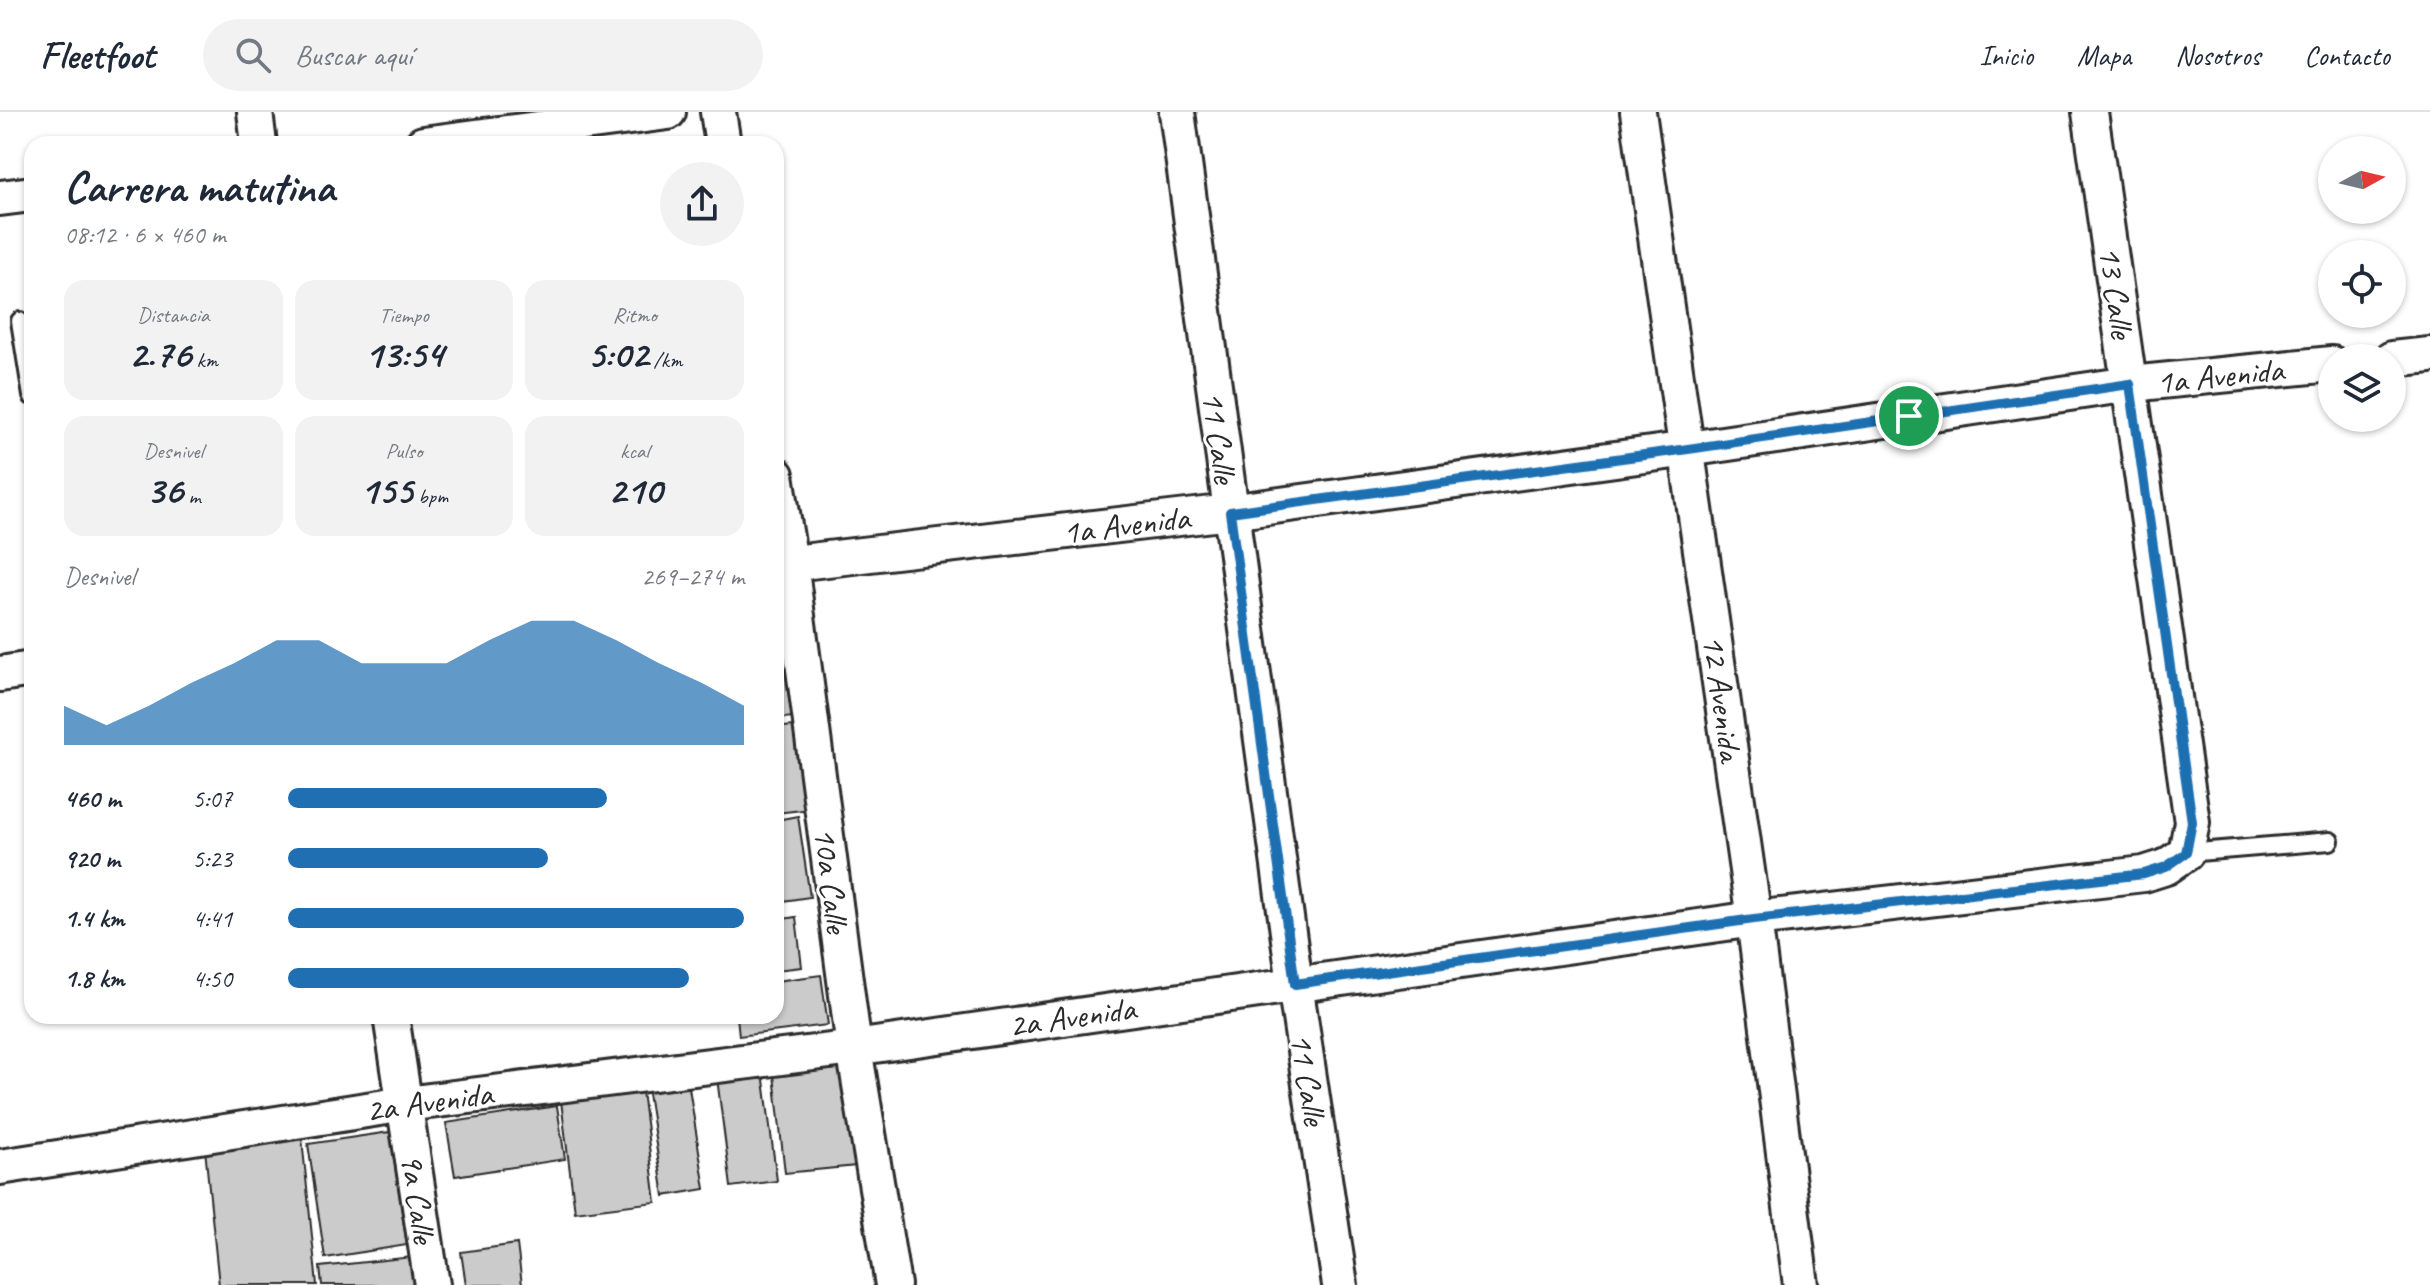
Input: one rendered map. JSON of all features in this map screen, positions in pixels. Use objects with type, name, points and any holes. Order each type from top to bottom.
[{"type":"street","points":[[255,112],[258,136]]},
{"type":"street","points":[[461,136],[489,130],[668,112]]},
{"type":"street","points":[[718,112],[722,136]]},
{"type":"street","name":"11 Calle","points":[[1177,112],[1295,984],[1340,1285]]},
{"type":"street","name":"12 Avenida","points":[[1638,112],[1754,919],[1801,1285]]},
{"type":"street","name":"13 Calle","points":[[2090,112],[2192,822],[2186,853]]},
{"type":"street","points":[[0,198],[24,195]]},
{"type":"street","points":[[2406,358],[2430,355]]},
{"type":"street","name":"1a Avenida","points":[[784,564],[1230,512],[2130,384],[2318,365]]},
{"type":"street","name":"10a Calle","points":[[784,571],[854,1048],[893,1285]]},
{"type":"street","points":[[0,674],[24,670]]},
{"type":"street","name":"2a Avenida","points":[[0,1167],[405,1104],[854,1048],[1754,919],[2144,874],[2166,867],[2186,853]]},
{"type":"street","name":"9a Calle","points":[[392,1024],[432,1285]]},
{"type":"lane","points":[[20,321],[24,346]]},
{"type":"lane","points":[[2186,853],[2330,841]]},
{"type":"building","points":[[784,660],[793,717],[784,718]]},
{"type":"building","points":[[801,725],[811,809],[784,812],[784,727]]},
{"type":"building","points":[[798,816],[810,897],[784,901],[784,819]]},
{"type":"building","points":[[796,917],[802,967],[784,969],[784,919]]},
{"type":"building","points":[[821,975],[828,1025],[739,1036],[738,1024],[784,1024],[784,980]]},
{"type":"building","points":[[845,1068],[856,1166],[785,1173],[774,1075]]},
{"type":"building","points":[[763,1072],[777,1181],[731,1187],[717,1078]]},
{"type":"building","points":[[688,1081],[705,1189],[664,1196],[647,1087]]},
{"type":"building","points":[[642,1091],[656,1202],[575,1212],[561,1101]]},
{"type":"building","points":[[557,1106],[565,1159],[455,1176],[446,1123]]},
{"type":"building","points":[[390,1132],[407,1245],[325,1258],[308,1144]]},
{"type":"building","points":[[302,1139],[317,1285],[219,1285],[205,1149]]},
{"type":"building","points":[[517,1244],[522,1285],[466,1285],[461,1252]]},
{"type":"building","points":[[412,1257],[415,1285],[322,1285],[320,1267]]},
{"type":"route","points":[[2130,384],[2192,822],[2186,853],[2166,867],[2144,874],[1754,919],[1295,984],[1230,512],[1909,416],[2130,384]]}]
